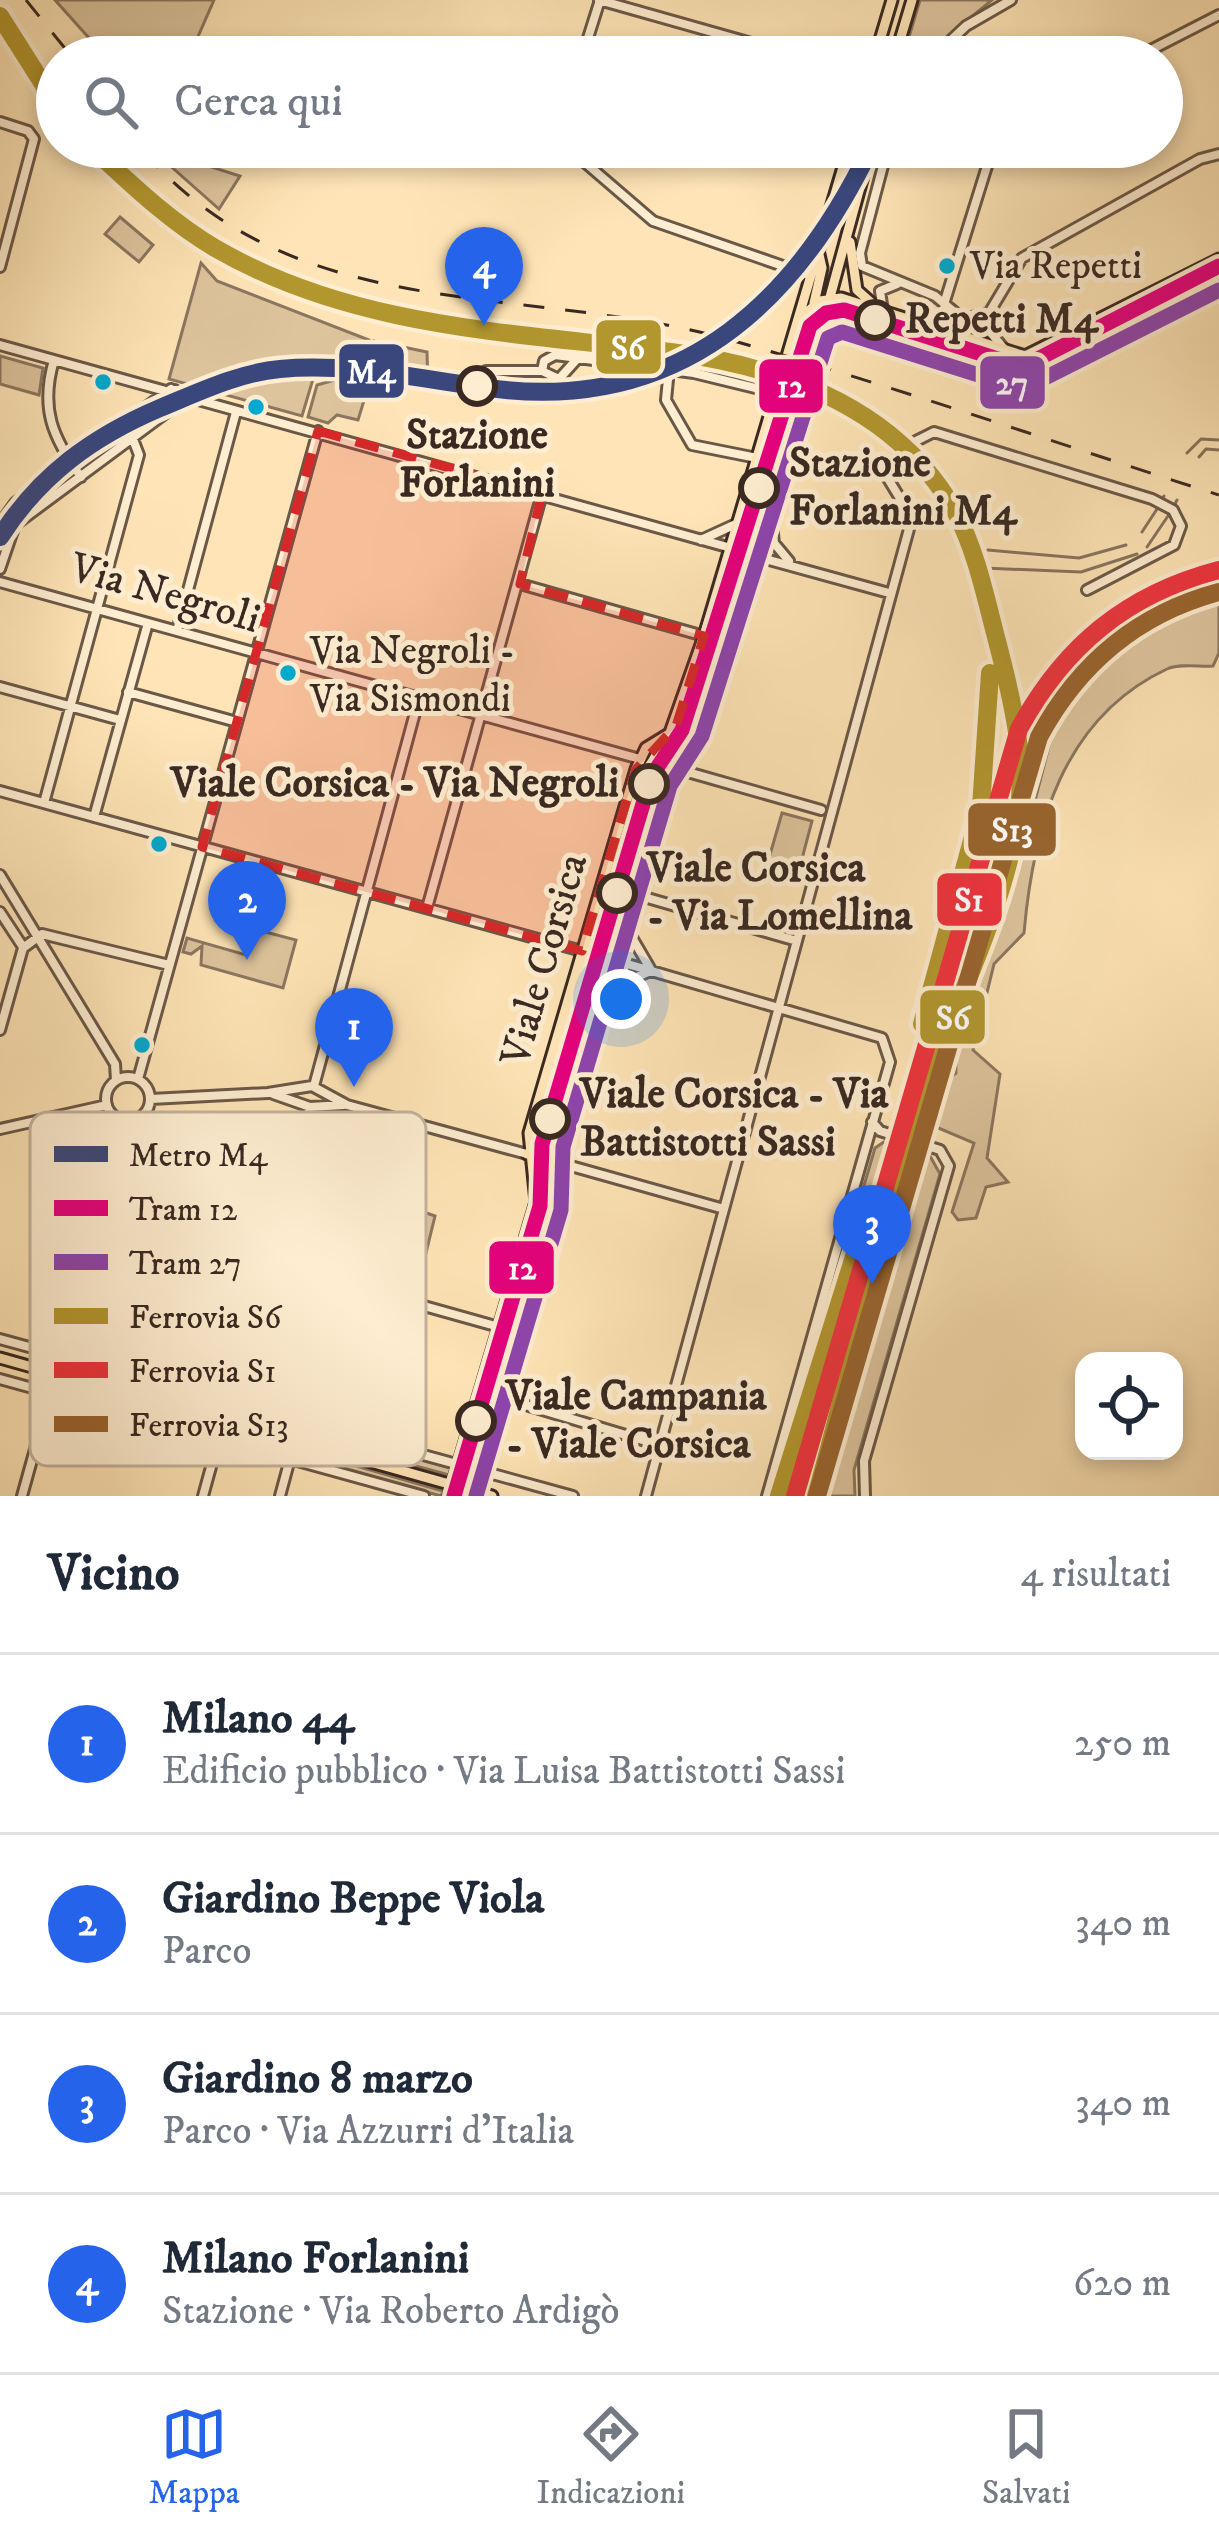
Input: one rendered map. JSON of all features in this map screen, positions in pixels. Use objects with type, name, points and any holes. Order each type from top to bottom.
[{"type":"main road","points":[[881,36],[892,0]]},
{"type":"main road","points":[[901,36],[912,0]]},
{"type":"main road","points":[[659,764],[739,523],[843,168]]},
{"type":"main road","points":[[771,513],[866,168]]},
{"type":"main road","points":[[854,213],[850,249],[855,283],[862,296],[883,310]]},
{"type":"main road","points":[[794,326],[814,304],[832,298],[1007,352],[1037,352],[1219,259]]},
{"type":"main road","points":[[814,269],[842,262]]},
{"type":"main road","points":[[814,269],[814,304],[828,316],[1008,374],[1033,374],[1052,366],[1219,278]]},
{"type":"main road","points":[[822,337],[840,328],[867,331]]},
{"type":"main road","name":"Viale Corsica","points":[[463,1492],[637,895],[737,582],[771,513]]},
{"type":"main road","points":[[731,548],[751,555]]},
{"type":"main road","points":[[640,759],[648,746],[673,732]]},
{"type":"main road","name":"Viale Corsica","points":[[450,1490],[536,1202],[527,1154],[640,759]]},
{"type":"main road","name":"Via Negroli","points":[[640,759],[677,769]]},
{"type":"main road","points":[[527,1154],[560,1163]]},
{"type":"main road","points":[[0,1358],[30,1366]]},
{"type":"main road","points":[[374,1466],[450,1490],[492,1496]]},
{"type":"street","points":[[588,36],[599,0],[726,36]]},
{"type":"street","points":[[955,36],[1011,0]]},
{"type":"street","points":[[1178,36],[1219,15]]},
{"type":"street","points":[[0,122],[32,134],[0,267]]},
{"type":"street","points":[[1183,167],[1219,154]]},
{"type":"street","points":[[591,168],[652,221],[814,269]]},
{"type":"street","points":[[883,168],[860,257],[864,268],[935,296],[970,321],[989,313],[1022,258],[1181,168]]},
{"type":"street","points":[[939,329],[953,326],[948,308],[987,168]]},
{"type":"street","points":[[883,310],[880,291],[897,284]]},
{"type":"street","points":[[989,313],[991,333],[1007,352]]},
{"type":"street","points":[[0,345],[173,389],[236,412],[731,548]]},
{"type":"street","points":[[542,371],[551,356],[669,369],[776,394]]},
{"type":"street","points":[[486,370],[542,371],[556,380],[577,359]]},
{"type":"street","points":[[54,360],[47,417],[81,477]]},
{"type":"street","points":[[669,369],[666,400],[692,445],[757,458]]},
{"type":"street","points":[[138,383],[142,409]]},
{"type":"street","points":[[0,524],[6,512],[70,462],[173,389]]},
{"type":"street","points":[[0,569],[15,525],[175,404],[173,389]]},
{"type":"street","points":[[177,631],[236,412]]},
{"type":"street","points":[[44,803],[140,455],[126,421]]},
{"type":"street","points":[[151,1099],[138,1078],[318,431]]},
{"type":"street","points":[[914,441],[939,433],[1152,499],[1173,510],[1181,526],[1174,545],[1088,590]]},
{"type":"street","points":[[646,1496],[912,518],[887,477],[899,454]]},
{"type":"street","points":[[427,909],[542,494]]},
{"type":"street","points":[[6,512],[15,525]]},
{"type":"street","points":[[771,513],[774,543],[795,565]]},
{"type":"street","points":[[700,540],[739,523]]},
{"type":"street","points":[[751,555],[889,593]]},
{"type":"street","name":"Via Negroli","points":[[0,582],[640,759]]},
{"type":"street","points":[[520,584],[704,636]]},
{"type":"street","points":[[94,817],[148,623]]},
{"type":"street","points":[[0,687],[121,720]]},
{"type":"street","points":[[128,692],[237,722]]},
{"type":"street","points":[[312,1112],[313,1088],[419,698]]},
{"type":"street","points":[[677,769],[821,810],[836,800]]},
{"type":"street","points":[[0,790],[582,951],[602,948],[617,962]]},
{"type":"street","points":[[821,810],[828,827]]},
{"type":"street","points":[[0,875],[115,1064],[116,1080],[106,1105]]},
{"type":"street","points":[[0,1030],[23,948],[22,939],[0,912],[10,903],[10,892]]},
{"type":"street","points":[[637,895],[797,941]]},
{"type":"street","name":"Viale Corsica","points":[[608,990],[652,971],[627,929]]},
{"type":"street","points":[[23,948],[52,932],[170,965]]},
{"type":"street","points":[[582,951],[598,966],[617,962],[882,1038],[890,1063],[767,1496]]},
{"type":"street","points":[[116,1080],[138,1078]]},
{"type":"street","points":[[300,1100],[313,1088]]},
{"type":"street","points":[[151,1099],[313,1088],[373,1112]]},
{"type":"street","points":[[268,1094],[314,1106],[347,1105]]},
{"type":"street","points":[[147,1112],[151,1099]]},
{"type":"street","points":[[106,1105],[115,1112]]},
{"type":"street","points":[[75,1112],[106,1105]]},
{"type":"street","points":[[878,1105],[878,1122],[888,1133]]},
{"type":"street","points":[[865,1496],[865,1459],[949,1166],[940,1150],[876,1128],[872,1120]]},
{"type":"street","points":[[0,1129],[30,1122]]},
{"type":"street","points":[[426,1127],[527,1154]]},
{"type":"street","points":[[560,1163],[724,1209]]},
{"type":"street","points":[[426,1307],[499,1327]]},
{"type":"street","points":[[0,1339],[30,1347]]},
{"type":"street","points":[[0,1379],[30,1388]]},
{"type":"street","points":[[492,1395],[659,1445]]},
{"type":"street","points":[[426,1456],[573,1496]]},
{"type":"street","points":[[22,1496],[31,1466]]},
{"type":"street","points":[[203,1496],[212,1466]]},
{"type":"street","points":[[280,1496],[288,1466]]},
{"type":"street","points":[[315,1466],[424,1496]]},
{"type":"highlighted area","points":[[318,431],[542,494],[520,584],[704,636],[676,726],[636,769],[582,951],[202,847]]},
{"type":"shaded area","points":[[55,0],[214,0],[198,36],[87,36]]},
{"type":"shaded area","points":[[920,0],[992,0],[948,36],[909,36]]},
{"type":"shaded area","points":[[173,168],[215,168],[240,176],[219,209]]},
{"type":"shaded area","points":[[120,217],[153,245],[139,262],[105,234]]},
{"type":"shaded area","points":[[201,263],[217,281],[369,340],[366,365],[313,379],[302,416],[169,379]]},
{"type":"shaded area","points":[[374,341],[427,352],[428,386],[437,387],[438,382],[513,389],[506,396],[463,396],[370,381],[358,420],[337,415],[328,423],[308,417],[317,385],[370,370]]},
{"type":"shaded area","points":[[0,356],[43,368],[39,395],[0,384]]},
{"type":"shaded area","points":[[1219,583],[1219,653],[1213,666],[1172,667],[1131,690],[1102,716],[1060,780],[1035,855],[1024,933],[994,964],[973,1050],[1000,1074],[987,1158],[1008,1182],[986,1187],[976,1218],[958,1220],[952,1212],[974,1143],[929,1124],[924,1117],[935,1090],[956,1073],[955,1037],[1013,887],[1049,746],[1044,710],[1080,668],[1121,632],[1167,603]]},
{"type":"shaded area","points":[[782,813],[812,821],[798,874],[767,865]]},
{"type":"shaded area","points":[[254,929],[296,940],[283,988],[201,965],[202,946],[191,954],[183,952],[187,938],[246,955]]},
{"type":"shaded area","points":[[884,1142],[930,1156],[940,1174],[854,1470],[855,1496],[773,1496],[875,1148]]},
{"type":"shaded area","points":[[426,1213],[435,1216],[426,1253]]},
{"type":"shaded area","points":[[426,1461],[451,1468],[449,1475],[416,1466],[426,1466]]},
{"type":"shaded area","points":[[332,1466],[356,1466],[443,1491],[441,1496]]},
{"type":"waterway","points":[[1187,453],[1201,439],[1219,440]]},
{"type":"waterway","points":[[1199,457],[1206,449],[1219,450]]},
{"type":"waterway","points":[[1175,504],[1177,500]]},
{"type":"waterway","points":[[1142,532],[1159,506]]},
{"type":"waterway","points":[[1147,547],[1170,513]]},
{"type":"waterway","points":[[988,550],[1079,558],[1126,545]]},
{"type":"waterway","points":[[984,568],[1081,572],[1137,554]]},
{"type":"tram line","name":"12","points":[[454,1496],[540,1206],[542,1144],[651,777],[682,730],[810,326],[826,313],[844,310],[1007,362],[1030,363],[1219,266]]},
{"type":"tram line","name":"27","points":[[476,1496],[561,1210],[563,1147],[670,786],[702,736],[828,338],[842,332],[1001,382],[1033,384],[1219,290]]},
{"type":"tram line","points":[[921,335],[986,356]]},
{"type":"railway","points":[[26,0],[55,36]]},
{"type":"railway","points":[[161,168],[205,209],[273,248],[345,274],[420,291],[656,323],[734,341],[1219,495]]},
{"type":"metro line","name":"M4","points":[[0,537],[32,495],[90,445],[160,408],[249,375],[337,368],[506,390],[570,391],[629,381],[681,361],[729,332],[771,295],[808,251],[860,168]]},
{"type":"rail line","name":"S6","points":[[0,16],[36,73]]},
{"type":"rail line","name":"S6","points":[[114,168],[215,248],[323,296],[437,323],[713,359],[796,382],[870,420],[903,446],[956,513],[979,574],[1013,706],[1021,777],[1017,824],[984,940],[912,1127],[816,1496]]},
{"type":"rail line","name":"S1","points":[[795,1496],[1019,729],[1056,673],[1101,627],[1155,593],[1219,570]]},
{"type":"rail line","name":"S13","points":[[817,1496],[1039,737],[1072,686],[1113,645],[1162,614],[1219,592]]},
{"type":"rail line","name":"S6","points":[[922,1024],[981,807],[990,673]]},
{"type":"rail line","name":"S6","points":[[779,1496],[862,1231]]},
{"type":"place","name":"Via Repetti","points":[[947,266]]},
{"type":"place","name":"Repetti M4","points":[[875,320]]},
{"type":"place","name":"Milano Forlanini","points":[[484,326]]},
{"type":"place","name":"Stazione Forlanini","points":[[477,386]]},
{"type":"place","name":"Stazione Forlanini M4","points":[[759,488]]},
{"type":"place","name":"Via Negroli - Via Sismondi","points":[[288,673]]},
{"type":"place","name":"Viale Corsica - Via Negroli","points":[[649,784]]},
{"type":"place","name":"Viale Corsica - Via Lomellina","points":[[617,893]]},
{"type":"place","name":"Giardino Beppe Viola","points":[[247,960]]},
{"type":"place","name":"Milano 44","points":[[354,1087]]},
{"type":"place","name":"Viale Corsica - Via Battistotti Sassi","points":[[550,1119]]},
{"type":"place","name":"Giardino 8 marzo","points":[[872,1284]]},
{"type":"place","name":"Viale Campania - Viale Corsica","points":[[476,1421]]}]
